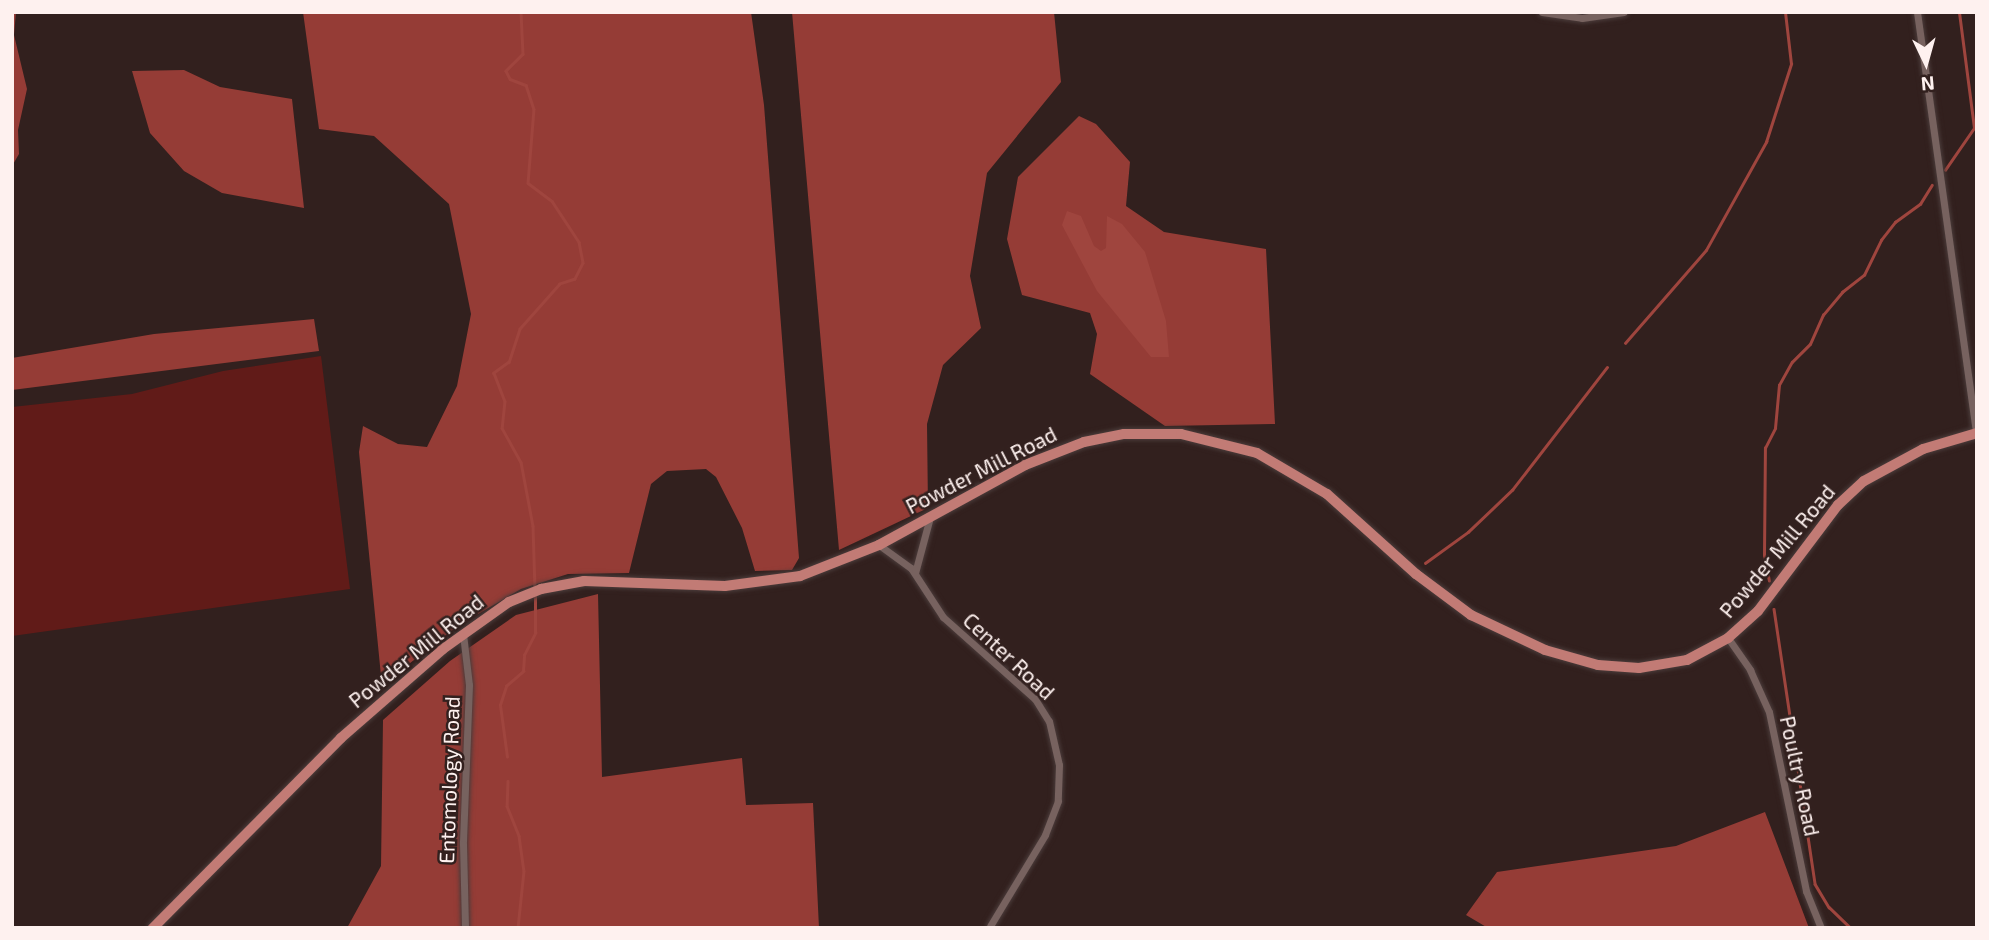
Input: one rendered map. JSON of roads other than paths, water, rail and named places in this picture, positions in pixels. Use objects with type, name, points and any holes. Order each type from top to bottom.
[{"type":"main road","name":"Powder Mill Road","points":[[153,928],[341,738],[463,634],[529,593],[541,589],[600,580],[760,584],[815,572],[879,545],[1025,465],[1084,442],[1146,432],[1208,438],[1257,453],[1295,472],[1327,494],[1449,601],[1529,644],[1598,665],[1639,668],[1687,660],[1728,638],[1758,611],[1851,492],[1898,460],[1976,433]]},
{"type":"street","points":[[1542,12],[1582,18],[1624,12]]},
{"type":"street","points":[[1917,12],[1976,433]]},
{"type":"street","points":[[915,573],[930,517]]},
{"type":"street","name":"Center Road","points":[[879,545],[915,573],[928,598],[956,631],[1044,709],[1055,744],[1060,786],[1053,817],[990,926]]},
{"type":"street","name":"Entomology Road","points":[[463,634],[469,685],[463,832],[466,928]]},
{"type":"street","name":"Poultry Road","points":[[1728,638],[1750,670],[1769,712],[1806,891],[1821,928]]},
{"type":"waterway","points":[[521,12],[523,54],[506,71],[510,79],[526,85],[534,109],[528,183],[552,201],[579,242],[583,263],[575,279],[560,284],[520,329],[509,362],[494,373],[505,401],[502,428],[521,462],[533,526],[535,588]]},
{"type":"waterway","points":[[1625,343],[1706,250],[1766,142],[1791,64],[1785,12]]},
{"type":"waterway","points":[[1945,170],[1974,128],[1959,12]]},
{"type":"waterway","points":[[1769,581],[1764,555],[1765,448],[1775,428],[1779,385],[1792,362],[1810,344],[1823,315],[1842,292],[1864,275],[1881,240],[1895,222],[1920,204],[1932,185]]},
{"type":"waterway","points":[[1425,563],[1468,532],[1512,490],[1607,367]]},
{"type":"waterway","points":[[507,757],[500,705],[506,686],[523,671],[524,655],[535,633],[535,595]]},
{"type":"waterway","points":[[1774,609],[1815,884],[1829,907],[1851,928]]},
{"type":"waterway","points":[[508,781],[507,806],[519,836],[524,871],[518,928]]}]
